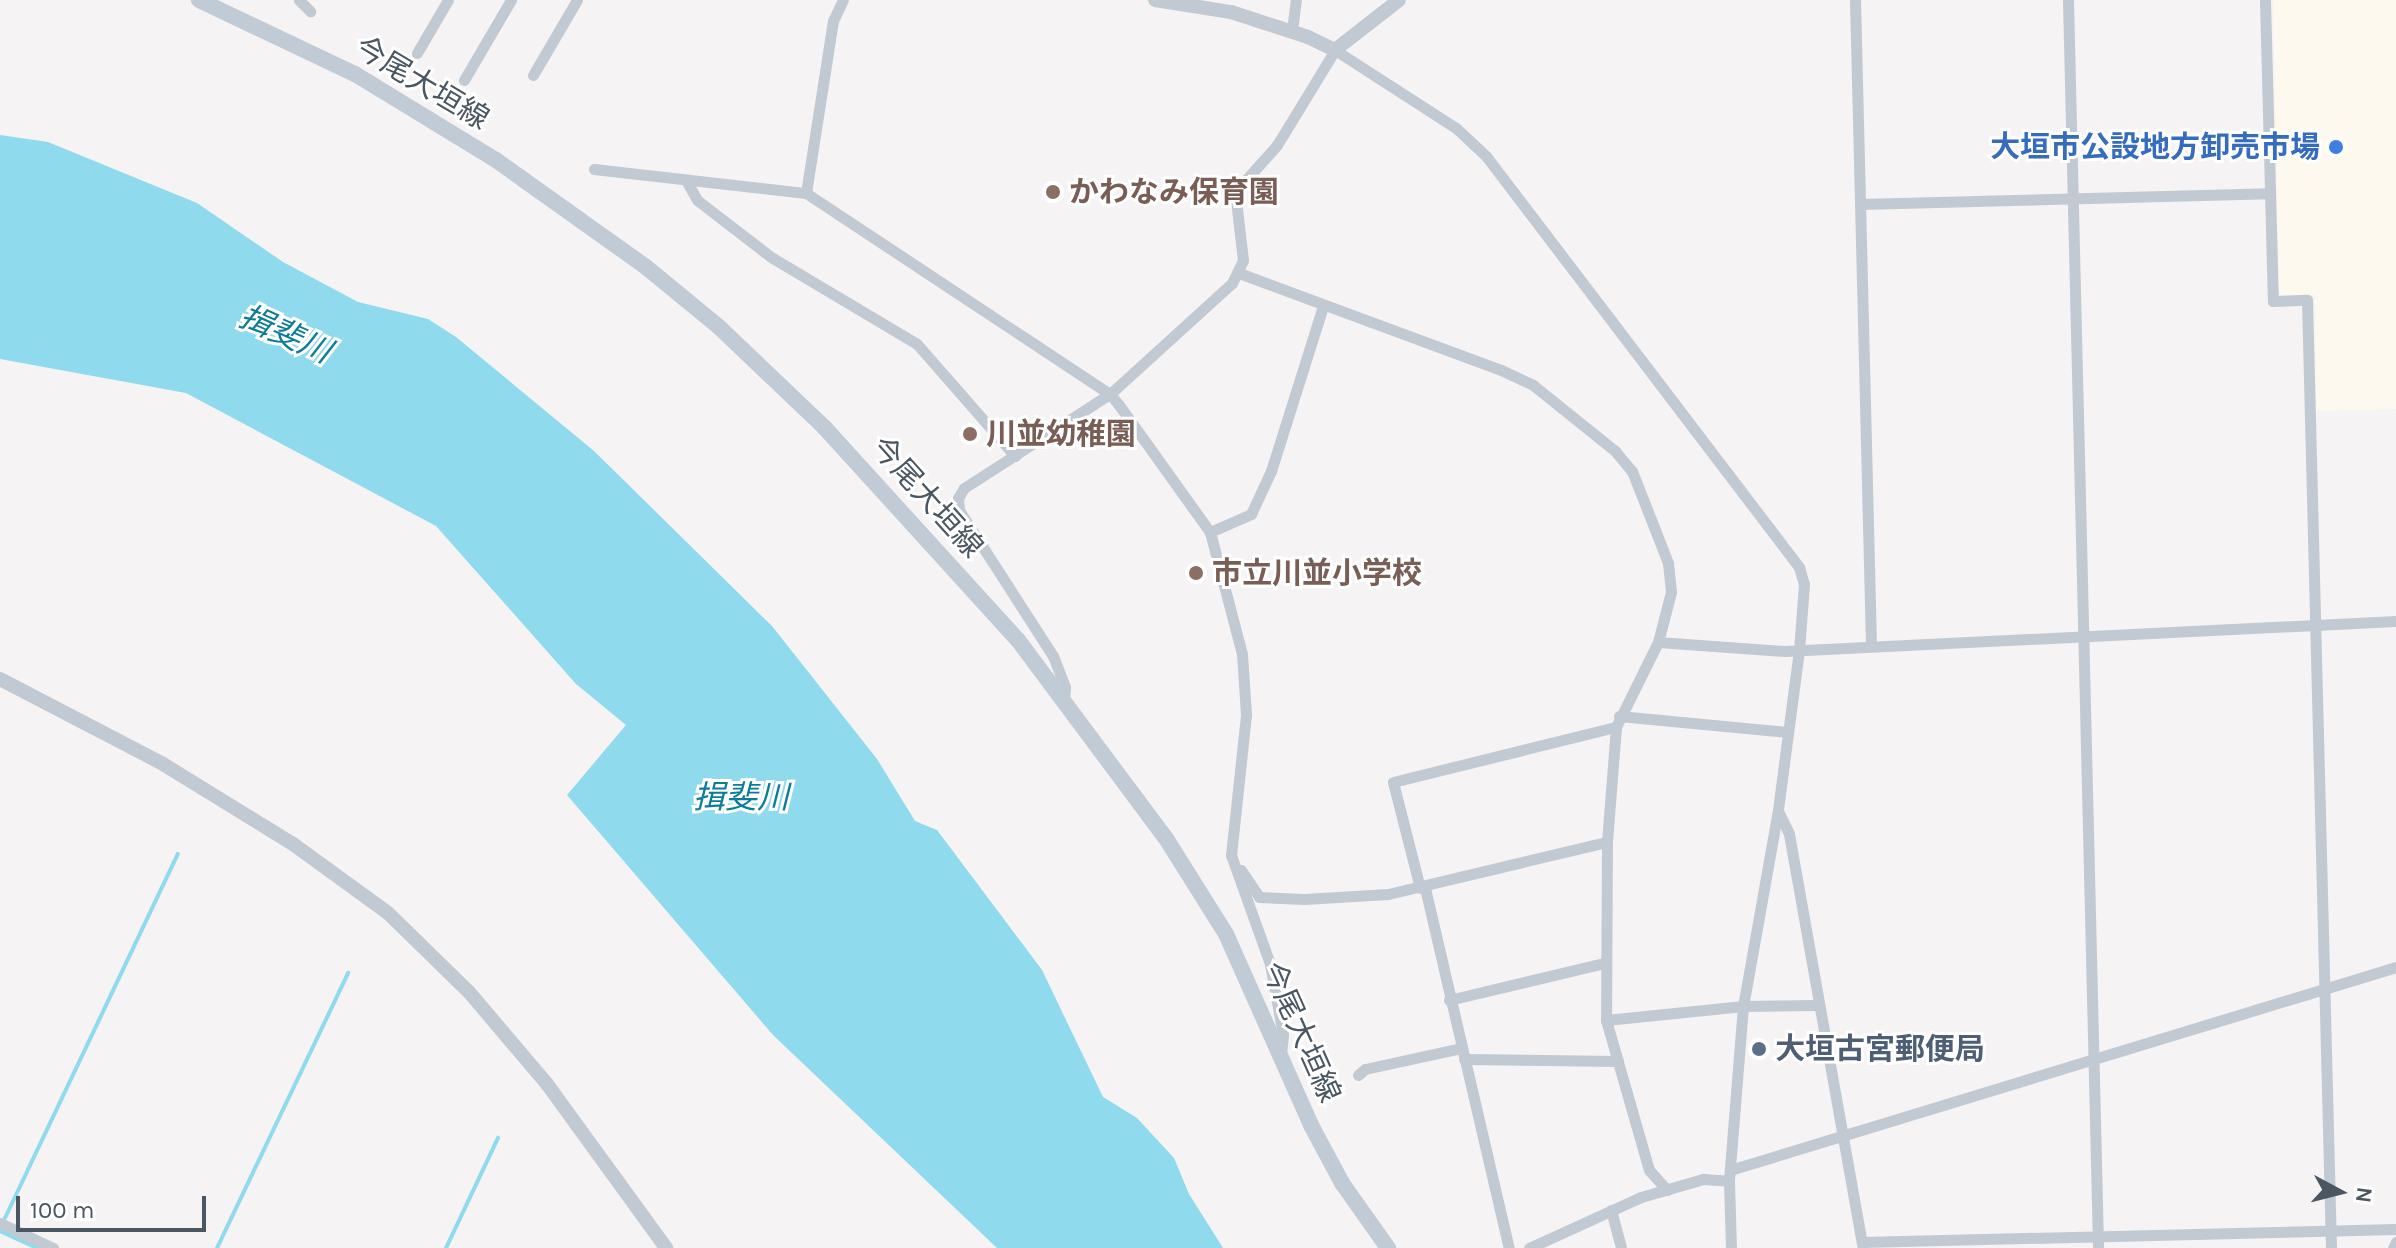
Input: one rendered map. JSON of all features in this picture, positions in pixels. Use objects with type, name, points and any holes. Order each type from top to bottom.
[{"type":"main road","name":"今尾大垣線","points":[[199,0],[308,49],[382,89],[496,160],[646,267],[719,327],[824,427],[1018,640],[1198,886],[1233,948],[1281,1059],[1342,1183],[1388,1248]]},
{"type":"street","points":[[299,0],[310,11]]},
{"type":"street","points":[[417,53],[448,0]]},
{"type":"street","points":[[464,80],[511,0]]},
{"type":"street","points":[[533,75],[577,0]]},
{"type":"street","points":[[806,193],[833,21],[843,0]]},
{"type":"street","points":[[1155,0],[1231,12],[1292,31],[1335,50],[1456,128],[1486,156],[1531,212],[1799,567],[1804,584],[1799,650],[1778,810],[1743,1006],[1729,1175],[1731,1248]]},
{"type":"street","points":[[1292,31],[1296,0]]},
{"type":"street","points":[[1064,699],[1065,687],[1053,656],[959,510],[958,498],[964,488],[1110,394],[1232,283],[1243,260],[1235,192],[1277,145],[1335,50],[1399,0]]},
{"type":"street","points":[[1855,0],[1871,646]]},
{"type":"street","points":[[2068,0],[2098,1243]]},
{"type":"street","points":[[2265,0],[2273,301],[2307,300],[2331,1248]]},
{"type":"street","points":[[594,169],[806,193],[1110,394],[1210,532],[1242,654],[1247,686],[1231,855],[1270,964],[1283,1035],[1281,1059]]},
{"type":"street","points":[[686,180],[697,200],[771,257],[917,344],[1015,456]]},
{"type":"street","points":[[1860,204],[2269,193]]},
{"type":"street","points":[[1239,273],[1501,370],[1533,385],[1615,451],[1632,471],[1668,563],[1671,592],[1658,642],[1618,722],[1607,842],[1606,1020],[1649,1170],[1667,1190]]},
{"type":"street","points":[[1210,532],[1251,514],[1271,471],[1323,306]]},
{"type":"street","points":[[1658,642],[1799,650],[2315,622],[2396,621]]},
{"type":"street","points":[[0,679],[163,764],[293,844],[388,913],[469,992],[547,1084],[666,1248]]},
{"type":"street","points":[[1509,1248],[1422,888],[1393,782],[1618,722],[1787,732]]},
{"type":"street","points":[[1778,810],[1789,834],[1862,1245],[2098,1243],[2396,1229]]},
{"type":"street","points":[[1231,855],[1259,897],[1304,899],[1422,888],[1607,842]]},
{"type":"street","points":[[1449,1000],[1604,963]]},
{"type":"street","points":[[1529,1248],[1611,1210],[1667,1190],[1729,1175],[1841,1134],[2095,1061],[2396,967]]},
{"type":"street","points":[[1606,1020],[1743,1006],[1817,1005]]},
{"type":"street","points":[[1358,1075],[1365,1069],[1462,1054],[1618,1061]]},
{"type":"street","points":[[1611,1210],[1621,1248]]},
{"type":"street","points":[[0,1223],[53,1248]]},
{"type":"street","points":[[2393,1248],[2396,1242]]},
{"type":"shaded area","name":"大垣市公設地方卸売市場","points":[[2273,0],[2396,0],[2396,409],[2316,411],[2315,295],[2279,296]]},
{"type":"water","name":"揖斐川","points":[[0,135],[48,142],[197,203],[283,262],[358,302],[428,319],[456,337],[594,451],[772,626],[877,759],[915,821],[937,830],[1042,970],[1103,1097],[1137,1118],[1174,1158],[1189,1194],[1223,1248],[997,1248],[773,1035],[567,795],[626,725],[576,684],[436,526],[186,393],[0,359]]},
{"type":"waterway","points":[[5,1218],[178,854]]},
{"type":"waterway","points":[[217,1248],[348,973]]},
{"type":"waterway","points":[[446,1248],[498,1138]]},
{"type":"waterway","points":[[0,1231],[37,1248]]},
{"type":"place","name":"大垣市公設地方卸売市場","points":[[2336,147]]},
{"type":"place","name":"かわなみ保育園","points":[[1053,192]]},
{"type":"place","name":"川並幼稚園","points":[[970,434]]},
{"type":"place","name":"市立川並小学校","points":[[1196,573]]},
{"type":"place","name":"大垣古宮郵便局","points":[[1759,1049]]}]
